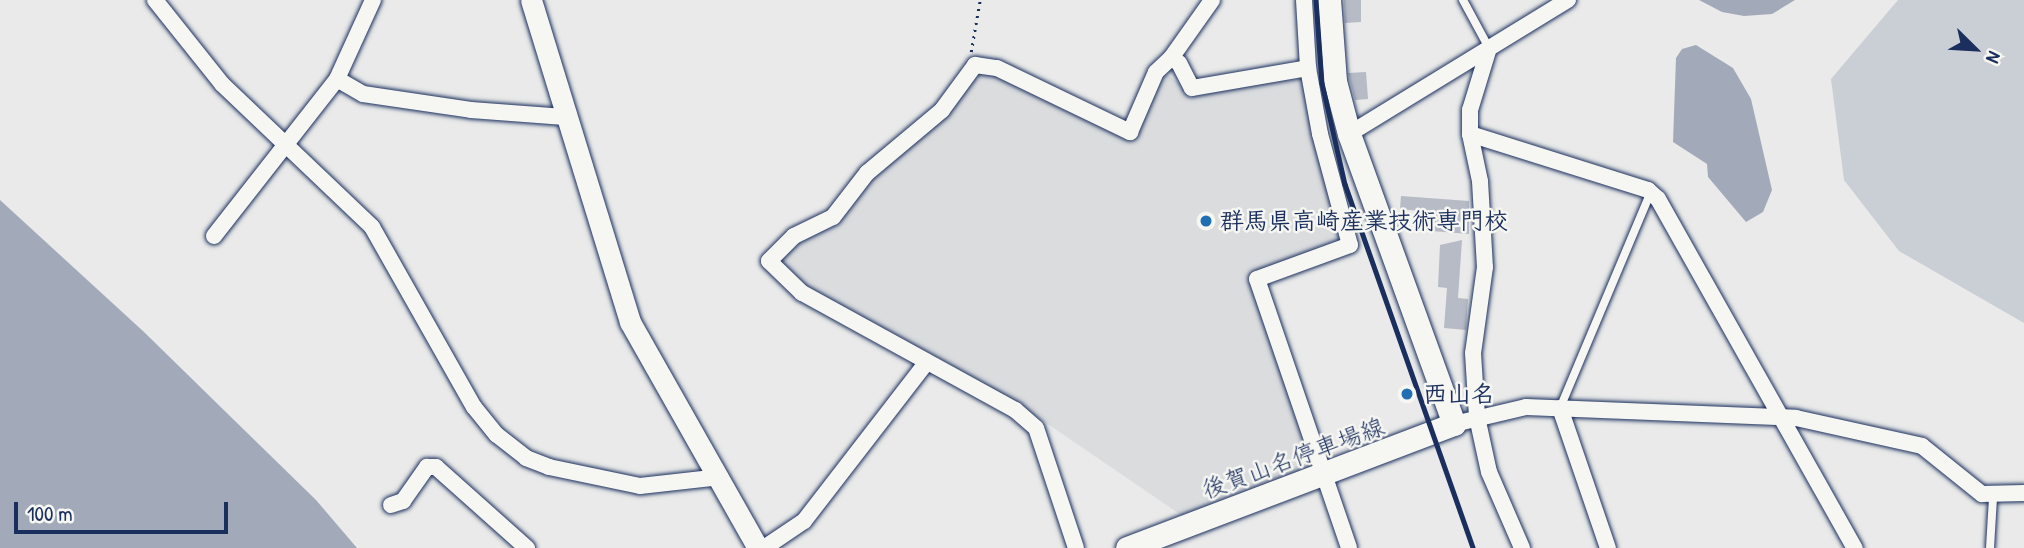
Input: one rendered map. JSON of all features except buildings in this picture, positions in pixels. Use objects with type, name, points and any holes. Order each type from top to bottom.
[{"type":"main road","points":[[1329,0],[1335,81],[1349,134],[1454,424]]},
{"type":"main road","name":"後賀山名停車場線","points":[[1127,548],[1454,424]]},
{"type":"street","points":[[155,0],[222,84],[372,227],[474,407],[497,435],[526,457],[549,467],[640,486],[720,477]]},
{"type":"street","points":[[214,236],[337,79],[373,0]]},
{"type":"street","points":[[531,0],[565,117],[631,322],[758,548]]},
{"type":"street","points":[[1076,548],[1036,428],[1015,410],[802,293],[769,261],[794,236],[833,217],[867,173],[942,110],[975,65],[997,68],[1130,132],[1156,72],[1171,58],[1212,0]]},
{"type":"street","points":[[1304,0],[1308,68],[1320,134],[1350,245],[1257,279],[1349,548]]},
{"type":"street","points":[[1349,134],[1567,0]]},
{"type":"street","points":[[1489,48],[1470,110],[1470,134],[1480,181],[1485,267],[1473,354],[1477,417],[1489,472],[1522,548]]},
{"type":"street","points":[[1171,58],[1179,63],[1192,88],[1308,68]]},
{"type":"street","points":[[337,79],[363,94],[471,110],[565,117]]},
{"type":"street","points":[[1470,134],[1651,192],[1855,548]]},
{"type":"street","points":[[764,548],[804,521],[927,362]]},
{"type":"street","points":[[1454,424],[1526,407],[1779,417],[1922,446],[1967,486],[1993,497],[2024,493]]},
{"type":"street","points":[[1560,408],[1608,548]]},
{"type":"street","points":[[391,505],[403,501],[427,467],[436,467],[527,548]]},
{"type":"lane","points":[[1463,0],[1489,48]]},
{"type":"lane","points":[[1560,408],[1651,192]]},
{"type":"lane","points":[[1990,548],[1993,497]]},
{"type":"path","points":[[975,65],[971,52],[980,0]]},
{"type":"shaded area","points":[[1898,0],[2024,0],[2024,323],[1899,251],[1844,180],[1831,79]]},
{"type":"shaded area","points":[[984,71],[1074,109],[1133,142],[1163,77],[1168,75],[1189,91],[1304,79],[1317,152],[1344,239],[1252,276],[1314,465],[1184,517],[1036,416],[808,290],[782,263],[783,255],[859,192]]},
{"type":"water","points":[[1699,0],[1795,0],[1772,14],[1744,16],[1722,12]]},
{"type":"water","points":[[1696,45],[1733,68],[1751,99],[1772,190],[1763,212],[1746,222],[1708,177],[1707,164],[1673,142],[1676,58],[1682,49]]},
{"type":"water","points":[[0,200],[144,332],[316,500],[357,548],[0,548]]},
{"type":"railway","points":[[1316,0],[1322,83],[1345,184],[1473,548]]},
{"type":"place","name":"群馬県高崎産業技術専門校","points":[[1206,221]]},
{"type":"place","name":"西山名","points":[[1407,394]]}]
